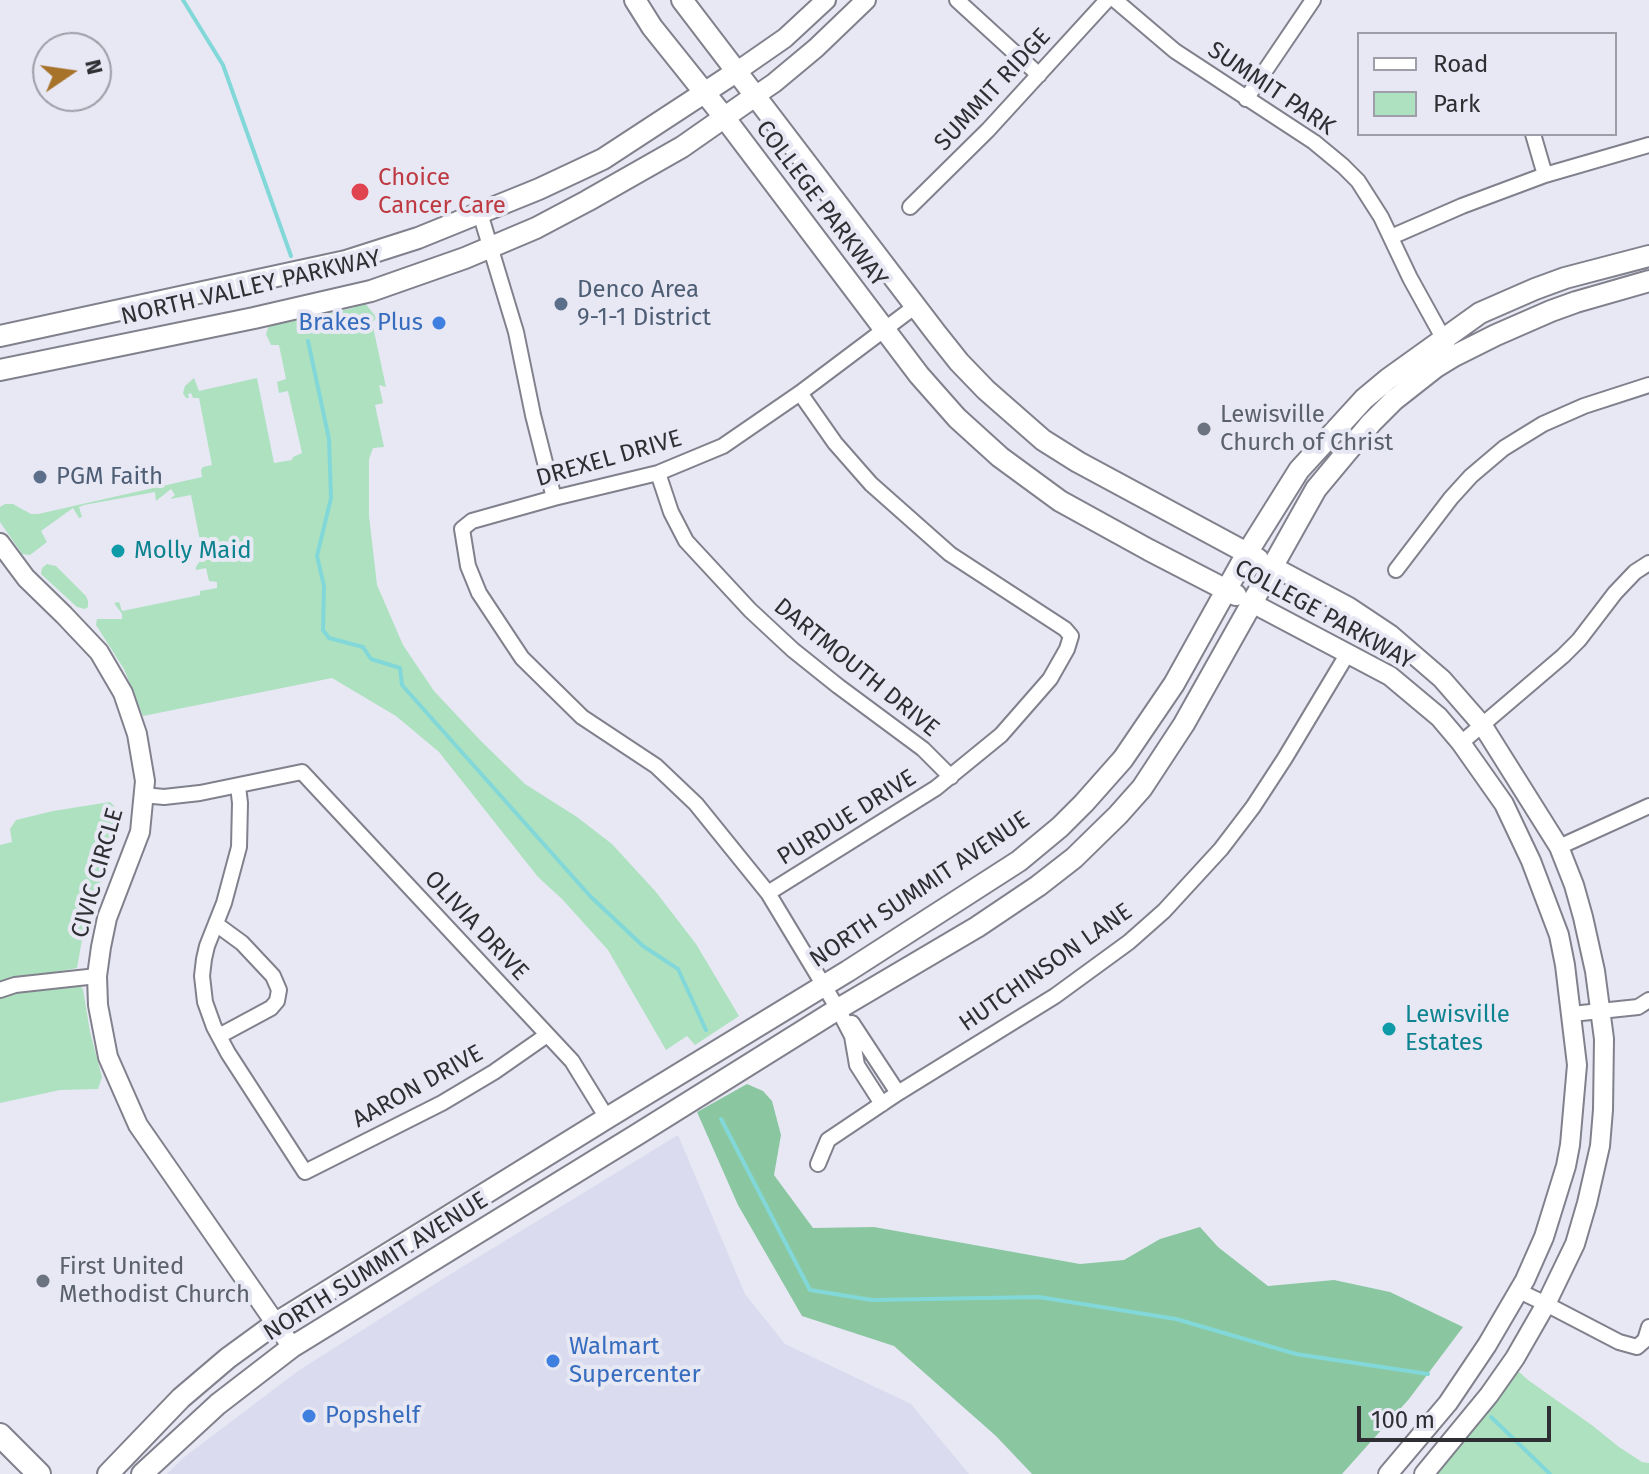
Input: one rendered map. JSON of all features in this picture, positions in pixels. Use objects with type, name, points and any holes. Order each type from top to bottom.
[{"type":"main road","name":"COLLEGE PARKWAY","points":[[635,0],[652,27],[885,331],[957,418],[1000,457],[1060,501],[1252,603]]},
{"type":"main road","name":"COLLEGE PARKWAY","points":[[682,0],[959,362],[986,390],[1043,440],[1078,462],[1272,566]]},
{"type":"main road","name":"NORTH VALLEY PARKWAY","points":[[0,336],[346,261],[418,238],[539,189],[603,159],[736,72]]},
{"type":"main road","name":"NORTH VALLEY PARKWAY","points":[[0,370],[371,291],[536,228],[682,147],[755,96]]},
{"type":"main road","name":"NORTH SUMMIT AVENUE","points":[[108,1474],[181,1398],[276,1323],[1019,861],[1068,819],[1123,759],[1174,684],[1247,553],[1299,470],[1364,399],[1480,313],[1565,278],[1649,256]]},
{"type":"main road","name":"NORTH SUMMIT AVENUE","points":[[142,1474],[218,1404],[292,1347],[838,1009],[977,927],[1074,858],[1142,788],[1184,724],[1316,489],[1371,423],[1394,400],[1454,356],[1551,311],[1649,281]]},
{"type":"main road","points":[[607,1118],[638,1134]]},
{"type":"main road","points":[[0,1435],[39,1474]]},
{"type":"street","name":"NORTH VALLEY PARKWAY","points":[[736,72],[785,38],[826,0]]},
{"type":"street","name":"NORTH VALLEY PARKWAY","points":[[755,96],[816,48],[866,0]]},
{"type":"street","points":[[957,0],[1039,75]]},
{"type":"street","name":"SUMMIT RIDGE","points":[[910,207],[988,130],[1107,0]]},
{"type":"street","name":"SUMMIT PARK","points":[[1115,0],[1175,51],[1314,142],[1343,166],[1370,197],[1410,278],[1454,356]]},
{"type":"street","points":[[1246,99],[1313,0]]},
{"type":"street","points":[[1534,136],[1545,175]]},
{"type":"street","points":[[1391,237],[1545,175],[1649,145]]},
{"type":"street","points":[[480,213],[516,332],[554,498]]},
{"type":"street","name":"DREXEL DRIVE","points":[[768,893],[696,804],[656,766],[582,717],[522,658],[479,593],[468,566],[462,529],[472,521],[658,473],[723,446],[917,305]]},
{"type":"street","points":[[1396,570],[1451,498],[1504,448],[1543,424],[1584,406],[1649,385]]},
{"type":"street","name":"PURDUE DRIVE","points":[[768,893],[936,788],[1001,735],[1050,679],[1071,636],[1065,629],[950,554],[871,484],[835,443],[800,393]]},
{"type":"street","name":"DARTMOUTH DRIVE","points":[[658,473],[671,512],[686,541],[750,610],[815,668],[923,749],[951,777]]},
{"type":"street","name":"CIVIC CIRCLE","points":[[0,543],[26,578],[99,652],[123,693],[137,734],[145,781],[140,832],[107,918],[97,976],[98,1005],[108,1057],[138,1125],[292,1347]]},
{"type":"street","points":[[1461,743],[1563,656],[1615,593],[1635,572],[1649,563]]},
{"type":"street","name":"COLLEGE PARKWAY","points":[[1272,566],[1349,607],[1391,635],[1442,679],[1483,726],[1559,847],[1583,917],[1601,1011],[1604,1053],[1600,1146],[1575,1244],[1515,1358],[1424,1474]]},
{"type":"street","name":"COLLEGE PARKWAY","points":[[1252,603],[1390,676],[1439,717],[1504,804],[1531,861],[1559,935],[1565,965],[1577,1065],[1566,1166],[1544,1237],[1519,1291],[1487,1345],[1398,1470]]},
{"type":"street","name":"HUTCHINSON LANE","points":[[818,1164],[828,1140],[1055,996],[1129,942],[1164,911],[1221,849],[1253,807],[1348,653]]},
{"type":"street","name":"OLIVIA DRIVE","points":[[238,786],[302,772],[581,1073],[607,1118]]},
{"type":"street","points":[[143,795],[183,796],[238,786],[239,847],[227,894],[207,946],[202,976],[205,1002],[219,1036],[271,1008],[277,1001],[279,990],[273,976],[242,943],[216,924]]},
{"type":"street","points":[[1559,847],[1649,806]]},
{"type":"street","points":[[768,893],[838,1009],[852,1036],[857,1065],[882,1104]]},
{"type":"street","name":"CIVIC CIRCLE","points":[[0,990],[15,985],[97,976]]},
{"type":"street","points":[[1572,1014],[1638,1007],[1649,1000]]},
{"type":"street","points":[[838,1009],[855,1026],[898,1093]]},
{"type":"street","name":"AARON DRIVE","points":[[219,1036],[305,1172],[442,1103],[547,1035]]},
{"type":"street","points":[[1519,1291],[1628,1345],[1637,1347],[1645,1340],[1649,1327]]},
{"type":"shaded area","points":[[678,1135],[745,1294],[785,1344],[911,1404],[969,1474],[167,1474],[183,1458],[298,1371]]},
{"type":"green space","points":[[364,302],[377,318],[372,322],[386,387],[379,385],[383,403],[375,405],[384,447],[373,448],[369,459],[369,516],[377,585],[403,645],[434,691],[481,741],[525,784],[612,844],[656,892],[696,944],[739,1016],[695,1045],[687,1036],[666,1050],[608,950],[538,877],[439,752],[396,716],[332,678],[143,716],[124,669],[96,625],[97,619],[122,619],[114,603],[119,602],[122,611],[200,595],[200,591],[217,588],[217,582],[209,581],[206,568],[196,570],[203,556],[191,495],[170,499],[175,495],[171,489],[156,501],[155,492],[84,505],[79,507],[82,517],[79,518],[73,508],[41,531],[47,542],[30,555],[22,554],[0,522],[0,507],[5,504],[38,514],[202,477],[203,467],[212,465],[199,398],[193,398],[191,393],[186,398],[183,393],[185,386],[194,378],[199,391],[257,378],[274,463],[292,460],[302,453],[288,391],[279,393],[277,382],[286,379],[279,345],[271,345],[266,334],[270,323],[353,308]]},
{"type":"green space","points":[[47,564],[56,566],[86,596],[88,607],[77,607],[41,574]]},
{"type":"green space","points":[[110,802],[122,814],[118,836],[85,923],[77,968],[0,982],[0,845],[12,842],[10,829],[16,820]]},
{"type":"green space","points":[[78,984],[83,989],[102,1077],[98,1089],[60,1090],[0,1103],[0,997]]},
{"type":"green space","points":[[747,1084],[763,1091],[772,1101],[781,1135],[774,1175],[813,1228],[874,1227],[1080,1264],[1124,1260],[1160,1239],[1200,1227],[1218,1247],[1268,1286],[1334,1280],[1390,1292],[1463,1327],[1409,1399],[1342,1474],[1032,1474],[996,1436],[894,1346],[802,1316],[738,1205],[697,1112]]},
{"type":"green space","points":[[1518,1371],[1619,1447],[1642,1462],[1649,1463],[1649,1474],[1435,1474]]},
{"type":"waterway","points":[[183,0],[223,65],[291,256]]},
{"type":"waterway","points":[[308,341],[329,439],[331,498],[317,556],[324,586],[323,630],[329,638],[363,647],[371,659],[400,668],[402,685],[590,896],[643,946],[678,969],[706,1030]]},
{"type":"waterway","points":[[721,1119],[810,1290],[872,1300],[1039,1297],[1176,1319],[1296,1354],[1428,1374]]},
{"type":"waterway","points":[[1491,1417],[1550,1474]]},
{"type":"place","name":"Choice Cancer Care","points":[[360,192]]},
{"type":"place","name":"Denco Area 9-1-1 District","points":[[561,304]]},
{"type":"place","name":"Brakes Plus","points":[[439,323]]},
{"type":"place","name":"Lewisville Church of Christ","points":[[1204,429]]},
{"type":"place","name":"PGM Faith","points":[[40,477]]},
{"type":"place","name":"Molly Maid","points":[[118,551]]},
{"type":"place","name":"Lewisville Estates","points":[[1389,1029]]},
{"type":"place","name":"First United Methodist Church","points":[[43,1281]]},
{"type":"place","name":"Walmart Supercenter","points":[[553,1361]]},
{"type":"place","name":"Popshelf","points":[[309,1416]]}]
